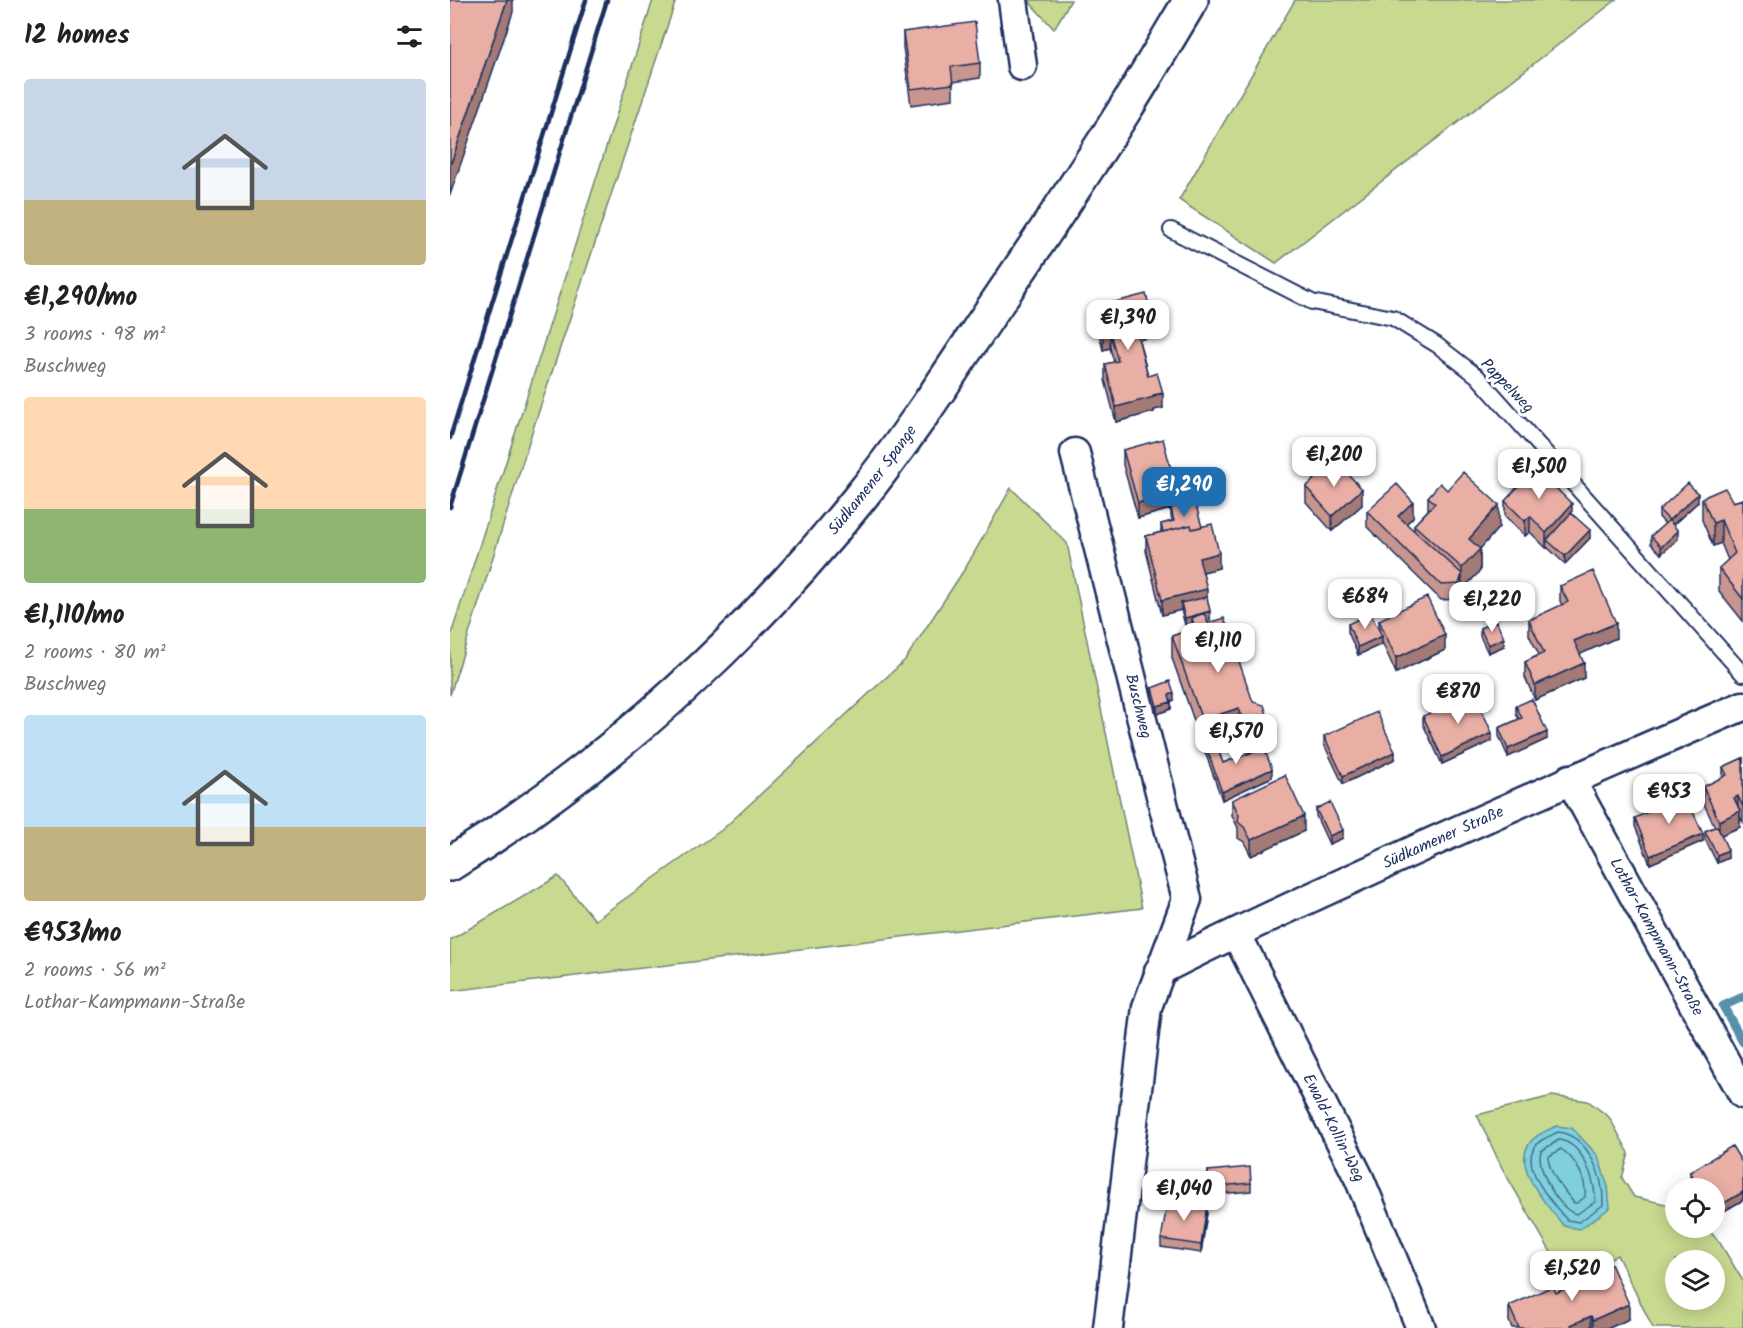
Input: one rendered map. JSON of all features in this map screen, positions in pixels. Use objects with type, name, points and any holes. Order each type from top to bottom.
[{"type":"street","points":[[1013,0],[1022,66]]},
{"type":"street","name":"Südkamener Spange","points":[[450,864],[510,826],[589,767],[678,693],[768,603],[858,500],[917,423],[1068,198],[1191,0]]},
{"type":"street","name":"Buschweg","points":[[1075,453],[1187,899],[1161,964],[1147,1007],[1108,1328]]},
{"type":"street","name":"Südkamener Straße","points":[[1161,964],[1236,933],[1570,779],[1743,706]]},
{"type":"street","name":"Lothar-Kampmann-Straße","points":[[1570,779],[1743,1094]]},
{"type":"street","name":"Ewald-Kollin-Weg","points":[[1236,933],[1359,1178],[1421,1328]]},
{"type":"lane","name":"Pappelweg","points":[[1171,230],[1312,302],[1393,318],[1437,345],[1477,376],[1743,674]]},
{"type":"green space","points":[[653,0],[676,0],[532,432],[450,695],[450,638]]},
{"type":"green space","points":[[1030,0],[1071,0],[1054,29]]},
{"type":"green space","points":[[1295,0],[1616,0],[1276,263],[1179,200]]},
{"type":"green space","points":[[1011,488],[1067,543],[1142,908],[450,991],[450,940],[558,876],[595,920],[723,829],[905,660],[966,567]]},
{"type":"green space","points":[[1552,1096],[1588,1101],[1609,1117],[1629,1153],[1622,1178],[1634,1197],[1665,1204],[1665,1238],[1716,1238],[1724,1250],[1665,1250],[1665,1310],[1725,1310],[1725,1251],[1743,1281],[1743,1328],[1653,1328],[1617,1255],[1567,1280],[1502,1168],[1477,1115]]},
{"type":"water","points":[[1557,1126],[1572,1128],[1598,1156],[1608,1187],[1610,1208],[1580,1229],[1564,1226],[1534,1187],[1525,1164],[1525,1154],[1529,1144],[1542,1133]]},
{"type":"building","points":[[450,0],[507,0],[450,166]]},
{"type":"building","points":[[975,22],[980,63],[951,67],[953,84],[911,89],[903,32]]},
{"type":"building","points":[[1146,294],[1153,321],[1135,326],[1148,376],[1157,373],[1163,393],[1116,407],[1105,364],[1118,361],[1110,333],[1103,334],[1096,307]]},
{"type":"building","points":[[1163,439],[1177,492],[1138,503],[1123,450]]},
{"type":"building","points":[[1335,460],[1362,489],[1332,516],[1306,487]]},
{"type":"building","points":[[1537,465],[1572,504],[1546,533],[1530,516],[1525,521],[1505,501]]},
{"type":"building","points":[[1463,472],[1499,505],[1469,539],[1480,549],[1462,568],[1414,525],[1435,503],[1428,497],[1440,483],[1447,490]]},
{"type":"building","points":[[1688,483],[1698,494],[1669,520],[1659,510]]},
{"type":"building","points":[[1397,484],[1413,502],[1398,516],[1462,574],[1459,584],[1441,585],[1367,511]]},
{"type":"building","points":[[1725,488],[1733,502],[1743,499],[1743,599],[1719,568],[1735,553],[1721,520],[1713,523],[1702,498]]},
{"type":"building","points":[[1195,502],[1202,527],[1192,529],[1191,525],[1163,532],[1161,524],[1174,521],[1171,508]]},
{"type":"building","points":[[1571,513],[1590,530],[1565,556],[1547,540]]},
{"type":"building","points":[[1669,520],[1678,531],[1661,547],[1651,536]]},
{"type":"building","points":[[1212,524],[1219,553],[1199,558],[1207,589],[1162,600],[1146,536],[1191,525],[1192,529]]},
{"type":"building","points":[[1593,571],[1616,623],[1574,641],[1584,663],[1535,685],[1525,662],[1544,653],[1529,620],[1568,602],[1560,586]]},
{"type":"building","points":[[1207,597],[1210,611],[1185,618],[1181,603]]},
{"type":"building","points":[[1427,597],[1445,635],[1396,658],[1379,620]]},
{"type":"building","points":[[1204,613],[1208,623],[1224,618],[1253,702],[1264,705],[1270,725],[1264,734],[1249,739],[1239,708],[1202,720],[1172,636],[1195,628],[1192,618]]},
{"type":"building","points":[[1370,613],[1382,636],[1358,647],[1348,624]]},
{"type":"building","points":[[1496,621],[1504,638],[1488,645],[1480,628]]},
{"type":"building","points":[[1170,681],[1174,693],[1169,695],[1171,702],[1157,706],[1152,688]]},
{"type":"building","points":[[1474,693],[1492,733],[1442,757],[1423,716]]},
{"type":"building","points":[[1532,699],[1547,732],[1508,749],[1499,728],[1522,718],[1516,706]]},
{"type":"building","points":[[1377,712],[1395,752],[1343,776],[1324,736]]},
{"type":"building","points":[[1211,732],[1223,763],[1264,748],[1272,769],[1222,792],[1202,735]]},
{"type":"building","points":[[1743,758],[1743,807],[1738,796],[1734,798],[1740,811],[1719,821],[1703,787],[1727,775],[1723,767]]},
{"type":"building","points":[[1285,775],[1304,816],[1251,840],[1244,827],[1238,822],[1239,815],[1232,800]]},
{"type":"building","points":[[1685,794],[1703,834],[1650,856],[1635,818]]},
{"type":"building","points":[[1330,802],[1343,830],[1329,836],[1316,809]]},
{"type":"building","points":[[1717,826],[1728,850],[1717,855],[1705,831]]},
{"type":"building","points":[[1732,1146],[1743,1164],[1743,1192],[1725,1203],[1725,1178],[1694,1178],[1690,1172]]},
{"type":"building","points":[[1250,1167],[1251,1183],[1209,1187],[1208,1171]]},
{"type":"building","points":[[1168,1199],[1207,1205],[1201,1245],[1161,1239]]},
{"type":"building","points":[[1611,1264],[1629,1304],[1593,1320],[1591,1316],[1571,1325],[1572,1328],[1519,1328],[1509,1306],[1553,1286],[1556,1293],[1576,1284],[1574,1281]]},
{"type":"waterway","points":[[1743,997],[1723,1006],[1743,1042]]},
{"type":"railway","points":[[450,438],[586,0]]},
{"type":"railway","points":[[450,507],[607,0]]}]
